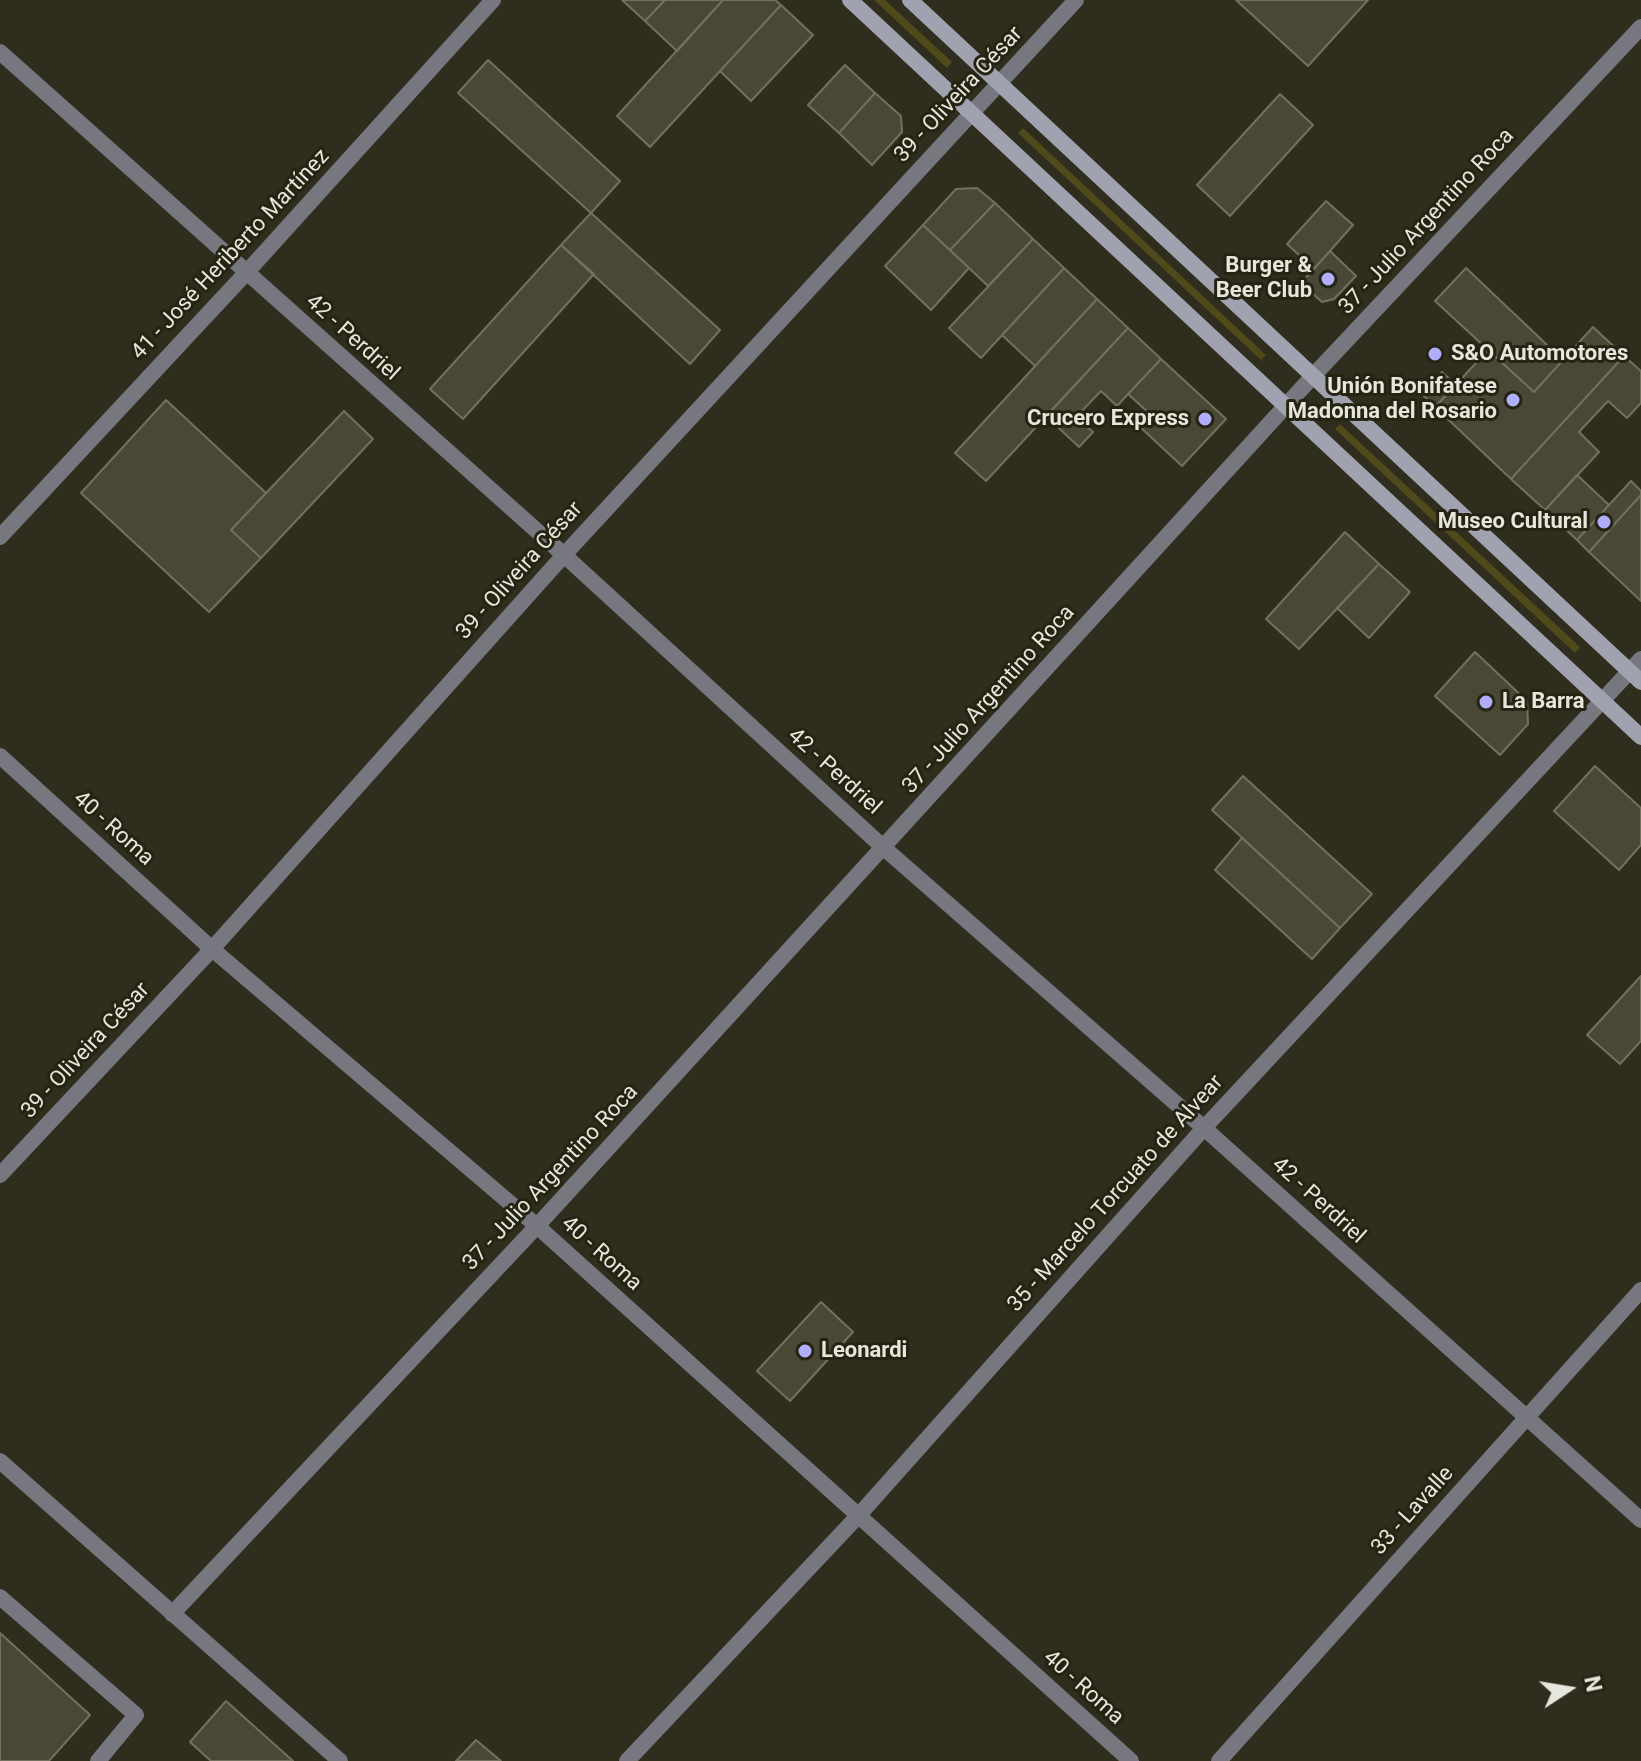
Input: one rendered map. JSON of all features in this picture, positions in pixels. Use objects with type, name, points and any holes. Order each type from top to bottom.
[{"type":"main road","points":[[850,0],[1641,737]]},
{"type":"main road","points":[[910,0],[1313,376],[1637,671]]},
{"type":"street","name":"41 - José Heriberto Martínez","points":[[0,537],[246,273],[493,0]]},
{"type":"street","name":"39 - Oliveira César","points":[[0,1175],[212,949],[564,555],[1076,0]]},
{"type":"street","name":"37 - Julio Argentino Roca","points":[[172,1614],[537,1226],[1313,376],[1641,27]]},
{"type":"street","name":"42 - Perdriel","points":[[0,52],[564,555],[884,848],[1204,1128],[1641,1520]]},
{"type":"street","name":"35 - Marcelo Torcuato de Alvear","points":[[627,1761],[859,1515],[1204,1128],[1602,701],[1637,671]]},
{"type":"street","name":"40 - Roma","points":[[0,756],[212,949],[537,1226],[1131,1761]]},
{"type":"street","name":"33 - Lavalle","points":[[1219,1761],[1641,1290]]},
{"type":"street","points":[[0,1461],[340,1761]]},
{"type":"street","points":[[0,1597],[136,1715],[98,1761]]},
{"type":"shaded area","points":[[874,0],[885,0],[952,62],[947,68]]},
{"type":"shaded area","points":[[1023,128],[1266,355],[1261,360],[1018,133]]},
{"type":"shaded area","points":[[1340,424],[1580,647],[1575,653],[1335,429]]},
{"type":"building","points":[[622,0],[665,0],[645,21]]},
{"type":"building","points":[[665,0],[723,0],[677,51],[645,21]]},
{"type":"building","points":[[723,0],[775,0],[781,5],[650,147],[617,116]]},
{"type":"building","points":[[1236,0],[1368,0],[1308,66]]},
{"type":"building","points":[[781,5],[813,35],[751,101],[720,71]]},
{"type":"building","points":[[488,60],[620,181],[591,213],[458,93]]},
{"type":"building","points":[[845,65],[875,93],[839,133],[808,105]]},
{"type":"building","points":[[875,93],[901,116],[902,132],[872,165],[839,133]]},
{"type":"building","points":[[1280,94],[1313,125],[1230,216],[1197,185]]},
{"type":"building","points":[[977,188],[995,203],[950,250],[923,225],[956,189]]},
{"type":"building","points":[[1326,201],[1353,225],[1314,269],[1287,244]]},
{"type":"building","points":[[995,203],[1033,239],[988,286],[950,250]]},
{"type":"building","points":[[591,213],[720,330],[690,364],[561,245]]},
{"type":"building","points":[[923,225],[969,268],[931,310],[885,266]]},
{"type":"building","points":[[1033,239],[1064,268],[981,358],[949,328]]},
{"type":"building","points":[[561,245],[594,274],[463,419],[430,389]]},
{"type":"building","name":"Burger & Beer Club","points":[[1330,251],[1356,276],[1334,299],[1322,302],[1301,283]]},
{"type":"building","points":[[1064,268],[1097,299],[1035,366],[1002,335]]},
{"type":"building","points":[[1466,268],[1563,360],[1534,392],[1435,301]]},
{"type":"building","points":[[1097,299],[1128,328],[986,481],[955,453]]},
{"type":"building","name":"Unión Bonifatese Madonna del Rosario","points":[[1593,327],[1624,356],[1511,479],[1435,407],[1488,350],[1534,392]]},
{"type":"building","points":[[1128,328],[1161,359],[1117,406],[1101,391],[1076,417],[1093,432],[1079,447],[1046,416]]},
{"type":"building","points":[[1624,356],[1641,371],[1641,403],[1627,418],[1608,401],[1579,432],[1599,452],[1545,510],[1511,479]]},
{"type":"building","points":[[1161,359],[1226,419],[1182,466],[1139,426],[1150,414],[1128,394]]},
{"type":"building","points":[[1442,372],[1456,385],[1435,407],[1422,394]]},
{"type":"building","points":[[166,400],[266,493],[231,530],[261,558],[209,612],[81,493]]},
{"type":"building","points":[[344,411],[373,439],[261,558],[231,530]]},
{"type":"building","points":[[1577,475],[1609,505],[1577,540],[1545,510]]},
{"type":"building","name":"Museo Cultural","points":[[1631,481],[1641,495],[1589,552],[1577,540]]},
{"type":"building","points":[[1641,495],[1641,601],[1589,552]]},
{"type":"building","points":[[1345,532],[1379,564],[1299,649],[1266,619]]},
{"type":"building","points":[[1379,564],[1410,592],[1369,638],[1337,608]]},
{"type":"building","points":[[1475,652],[1527,701],[1528,724],[1500,755],[1435,696]]},
{"type":"building","points":[[1595,766],[1641,808],[1641,845],[1619,870],[1554,811]]},
{"type":"building","points":[[1243,776],[1372,894],[1340,928],[1212,810]]},
{"type":"building","points":[[1242,838],[1340,928],[1312,959],[1215,870]]},
{"type":"building","points":[[1641,976],[1641,1041],[1620,1064],[1587,1035]]},
{"type":"building","name":"Leonardi","points":[[821,1302],[853,1332],[790,1401],[757,1371]]},
{"type":"building","points":[[0,1633],[90,1715],[49,1761],[0,1761]]},
{"type":"building","points":[[226,1701],[293,1761],[211,1761],[190,1742]]},
{"type":"building","points":[[476,1740],[501,1761],[456,1761]]},
{"type":"place","name":"Burger & Beer Club","points":[[1328,279]]},
{"type":"place","name":"S&O Automotores","points":[[1435,354]]},
{"type":"place","name":"Unión Bonifatese Madonna del Rosario","points":[[1513,400]]},
{"type":"place","name":"Crucero Express","points":[[1205,419]]},
{"type":"place","name":"Museo Cultural","points":[[1604,522]]},
{"type":"place","name":"La Barra","points":[[1486,702]]},
{"type":"place","name":"Leonardi","points":[[805,1351]]}]
